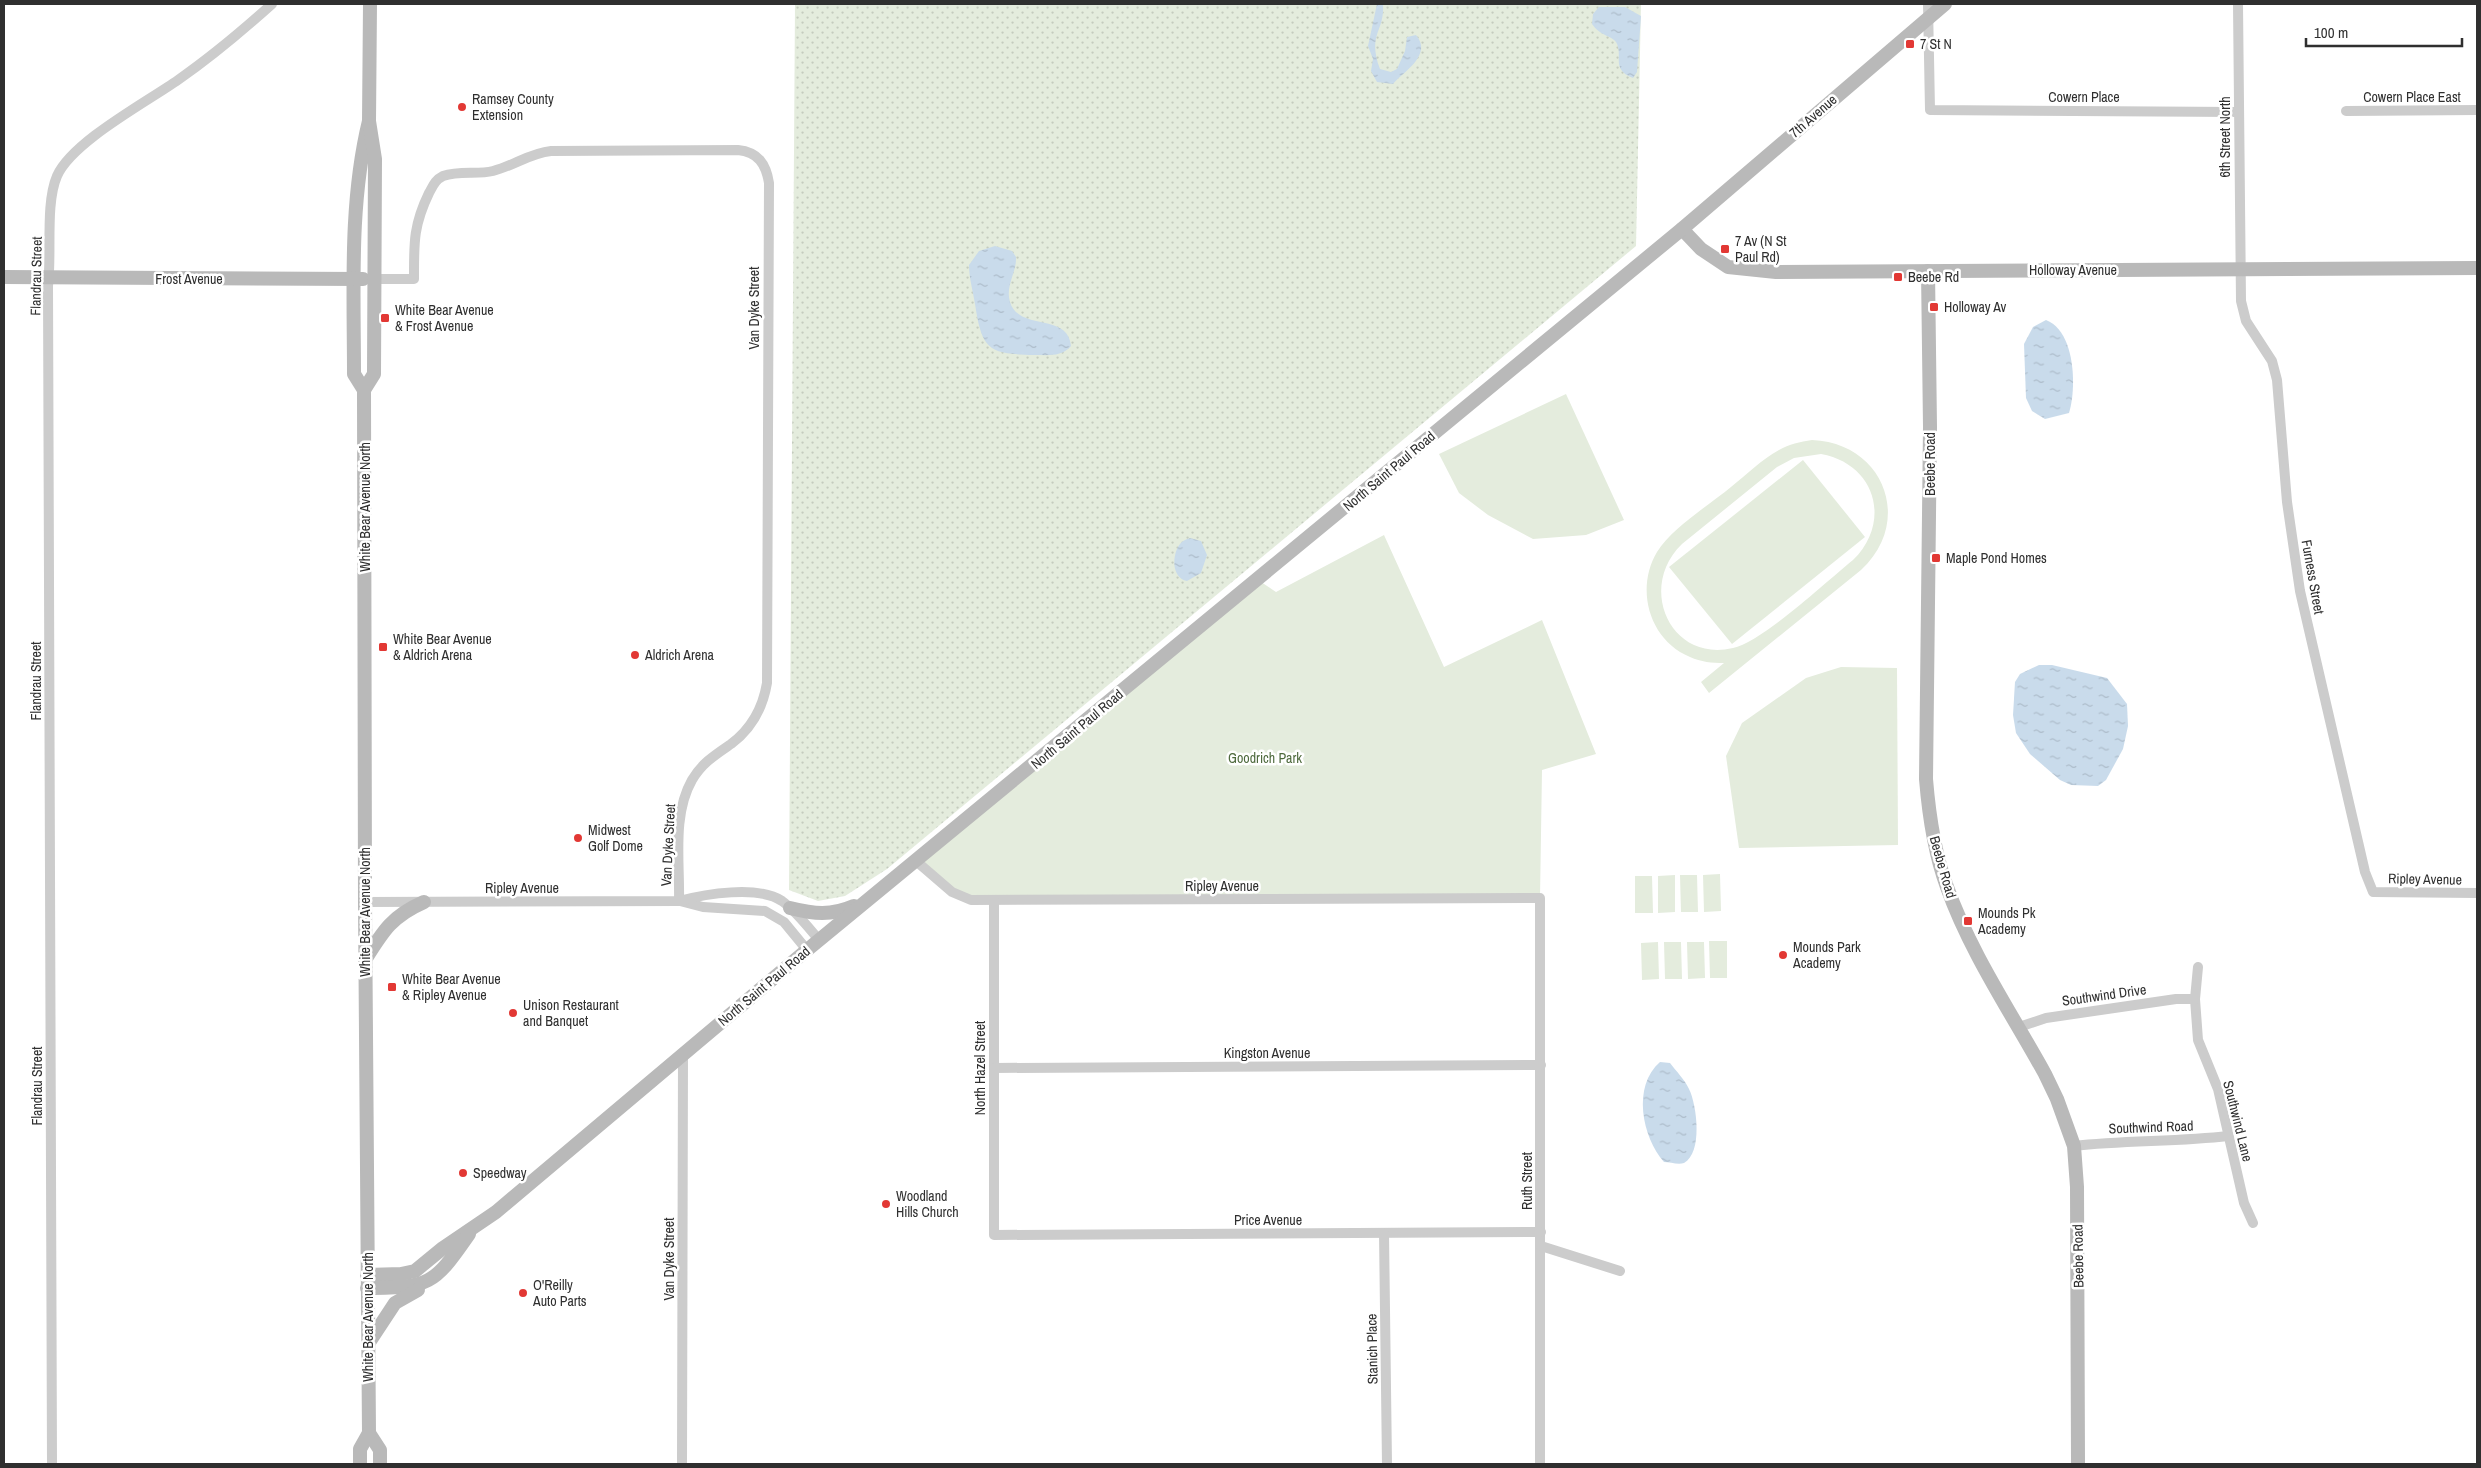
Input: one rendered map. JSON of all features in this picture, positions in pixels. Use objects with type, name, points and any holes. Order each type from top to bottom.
[{"type":"street","name":"Flandrau Street","points":[[52,1464],[49,278],[52,190],[62,166],[70,155],[194,68],[272,4]]},
{"type":"street","name":"White Bear Avenue North","points":[[364,390],[374,374],[375,159],[369,121],[370,4]]},
{"type":"street","name":"7th Avenue","points":[[1682,229],[1928,10],[1945,4]]},
{"type":"street","name":"6th Street North","points":[[2238,4],[2239,269]]},
{"type":"street","name":"Cowern Place","points":[[1928,10],[1930,110],[2238,112]]},
{"type":"street","name":"Cowern Place East","points":[[2346,111],[2477,110]]},
{"type":"street","name":"White Bear Avenue North","points":[[360,1464],[360,1449],[369,1433],[364,902],[364,390],[354,374],[355,279],[360,159],[369,121]]},
{"type":"street","name":"Van Dyke Street","points":[[374,279],[414,279],[414,237],[419,214],[434,183],[445,176],[463,172],[491,172],[538,153],[551,151],[738,150],[753,154],[765,166],[768,183],[767,683],[764,698],[752,722],[736,740],[710,758],[700,768],[684,796],[680,823],[679,901]]},
{"type":"street","name":"Holloway Avenue","points":[[1682,229],[1701,249],[1728,267],[1776,272],[2477,268]]},
{"type":"street","name":"North Saint Paul Road","points":[[367,1282],[416,1271],[443,1248],[473,1229],[819,940],[1682,229]]},
{"type":"street","name":"Furness Street","points":[[2239,269],[2241,301],[2246,321],[2272,361],[2278,380],[2287,502],[2300,591],[2365,872],[2373,892]]},
{"type":"street","name":"Beebe Road","points":[[1928,271],[1930,436],[1926,779],[1928,810],[1939,864],[1954,904],[2057,1099],[2074,1146],[2077,1187],[2078,1464]]},
{"type":"street","name":"Frost Avenue","points":[[4,277],[374,279]]},
{"type":"street","name":"Ripley Avenue","points":[[916,862],[952,892],[971,900],[1540,898]]},
{"type":"street","name":"Ripley Avenue","points":[[2373,892],[2477,893]]},
{"type":"street","name":"Ripley Avenue","points":[[364,902],[679,901],[703,895],[753,893],[776,898],[790,908],[819,940]]},
{"type":"street","name":"Ruth Street","points":[[1540,898],[1540,1464]]},
{"type":"street","name":"Ripley Avenue","points":[[679,901],[703,907],[765,911],[784,922],[807,950]]},
{"type":"street","points":[[790,908],[815,914],[838,913],[867,901]]},
{"type":"street","name":"North Hazel Street","points":[[994,901],[994,1235]]},
{"type":"street","points":[[365,961],[391,922],[405,911],[424,902]]},
{"type":"street","name":"Southwind Lane","points":[[2198,967],[2195,999],[2198,1040],[2218,1089],[2244,1203],[2253,1223]]},
{"type":"street","name":"Southwind Drive","points":[[2019,1027],[2046,1018],[2176,998],[2195,999]]},
{"type":"street","name":"Van Dyke Street","points":[[682,1464],[683,1054]]},
{"type":"street","name":"Kingston Avenue","points":[[994,1068],[1541,1065]]},
{"type":"street","name":"Southwind Road","points":[[2074,1146],[2121,1141],[2180,1141],[2228,1136]]},
{"type":"street","name":"North Saint Paul Road","points":[[367,1282],[415,1287],[434,1278],[455,1255],[473,1229]]},
{"type":"street","name":"Price Avenue","points":[[994,1235],[1541,1232]]},
{"type":"street","name":"Stanich Place","points":[[1384,1233],[1387,1464]]},
{"type":"street","points":[[1541,1246],[1620,1271]]},
{"type":"street","points":[[368,1345],[395,1303],[425,1286],[434,1278]]},
{"type":"street","name":"White Bear Avenue North","points":[[369,1433],[380,1450],[380,1464]]},
{"type":"green space","points":[[795,4],[1641,4],[1636,246],[887,869],[845,896],[818,901],[789,890]]},
{"type":"green space","points":[[1566,394],[1624,520],[1586,535],[1533,539],[1488,515],[1459,493],[1439,454]]},
{"type":"green space","points":[[1812,440],[1837,444],[1857,455],[1873,470],[1883,488],[1888,508],[1886,529],[1877,550],[1861,570],[1709,693],[1701,682],[1724,663],[1694,659],[1676,649],[1664,639],[1650,612],[1647,597],[1650,566],[1657,552],[1672,534],[1760,462],[1787,446]],"holes":[[[1821,454],[1840,460],[1855,469],[1866,482],[1875,512],[1872,529],[1865,545],[1853,560],[1777,623],[1760,635],[1733,648],[1711,650],[1692,644],[1677,633],[1667,618],[1662,600],[1662,580],[1669,561],[1682,544],[1777,467],[1794,458]]]},
{"type":"green space","points":[[1803,460],[1865,537],[1732,644],[1669,567]]},
{"type":"green space","name":"Goodrich Park","points":[[1384,535],[1444,667],[1542,620],[1596,754],[1542,770],[1540,898],[994,901],[952,892],[916,861],[1258,580],[1276,592]]},
{"type":"green space","points":[[1841,667],[1897,668],[1898,845],[1739,848],[1726,756],[1742,723],[1806,678]]},
{"type":"green space","points":[[1720,874],[1721,911],[1704,912],[1703,875]]},
{"type":"green space","points":[[1675,875],[1675,912],[1658,913],[1658,876]]},
{"type":"green space","points":[[1680,875],[1697,875],[1698,912],[1681,912]]},
{"type":"green space","points":[[1635,876],[1652,876],[1653,913],[1635,913]]},
{"type":"green space","points":[[1709,941],[1727,941],[1727,978],[1710,978]]},
{"type":"green space","points":[[1658,942],[1659,979],[1642,980],[1641,943]]},
{"type":"green space","points":[[1664,942],[1681,942],[1682,979],[1665,979]]},
{"type":"green space","points":[[1687,942],[1704,942],[1705,978],[1688,979]]},
{"type":"water","points":[[1377,4],[1383,4],[1382,21],[1375,48],[1380,69],[1391,72],[1397,69],[1405,51],[1407,37],[1416,35],[1420,42],[1419,56],[1410,68],[1393,84],[1377,82],[1371,71],[1373,59],[1368,46]]},
{"type":"water","points":[[1599,7],[1625,7],[1641,16],[1637,72],[1633,78],[1622,71],[1616,42],[1592,24],[1593,14]]},
{"type":"water","points":[[995,246],[1012,251],[1016,257],[1009,290],[1010,302],[1015,311],[1023,317],[1061,329],[1068,336],[1071,346],[1067,350],[1059,354],[1050,355],[1007,353],[997,351],[985,340],[978,319],[969,265],[979,251]]},
{"type":"water","points":[[2046,320],[2056,326],[2068,347],[2073,375],[2073,389],[2069,413],[2045,419],[2032,411],[2026,398],[2024,344],[2033,327]]},
{"type":"water","points":[[1190,538],[1201,541],[1207,555],[1201,573],[1187,581],[1178,575],[1174,559],[1180,544]]},
{"type":"water","points":[[2039,665],[2052,665],[2107,678],[2127,704],[2128,726],[2123,749],[2106,780],[2098,786],[2071,785],[2060,780],[2030,754],[2016,733],[2013,715],[2015,682],[2020,674]]},
{"type":"water","points":[[1660,1062],[1670,1063],[1685,1082],[1692,1096],[1696,1117],[1696,1139],[1690,1158],[1682,1164],[1664,1162],[1656,1152],[1646,1126],[1643,1098],[1646,1084],[1651,1072]]},
{"type":"place","name":"7 St N","points":[[1910,44]]},
{"type":"place","name":"Ramsey County Extension","points":[[462,107]]},
{"type":"place","name":"7 Av (N St Paul Rd)","points":[[1725,249]]},
{"type":"place","name":"Beebe Rd","points":[[1898,277]]},
{"type":"place","name":"Holloway Av","points":[[1934,307]]},
{"type":"place","name":"White Bear Avenue & Frost Avenue","points":[[385,318]]},
{"type":"place","name":"Maple Pond Homes","points":[[1936,558]]},
{"type":"place","name":"White Bear Avenue & Aldrich Arena","points":[[383,647]]},
{"type":"place","name":"Aldrich Arena","points":[[635,655]]},
{"type":"place","name":"Midwest Golf Dome","points":[[578,838]]},
{"type":"place","name":"Mounds Pk Academy","points":[[1968,921]]},
{"type":"place","name":"Mounds Park Academy","points":[[1783,955]]},
{"type":"place","name":"White Bear Avenue & Ripley Avenue","points":[[392,987]]},
{"type":"place","name":"Unison Restaurant and Banquet","points":[[513,1013]]},
{"type":"place","name":"Speedway","points":[[463,1173]]},
{"type":"place","name":"Woodland Hills Church","points":[[886,1204]]},
{"type":"place","name":"O'Reilly Auto Parts","points":[[523,1293]]}]
